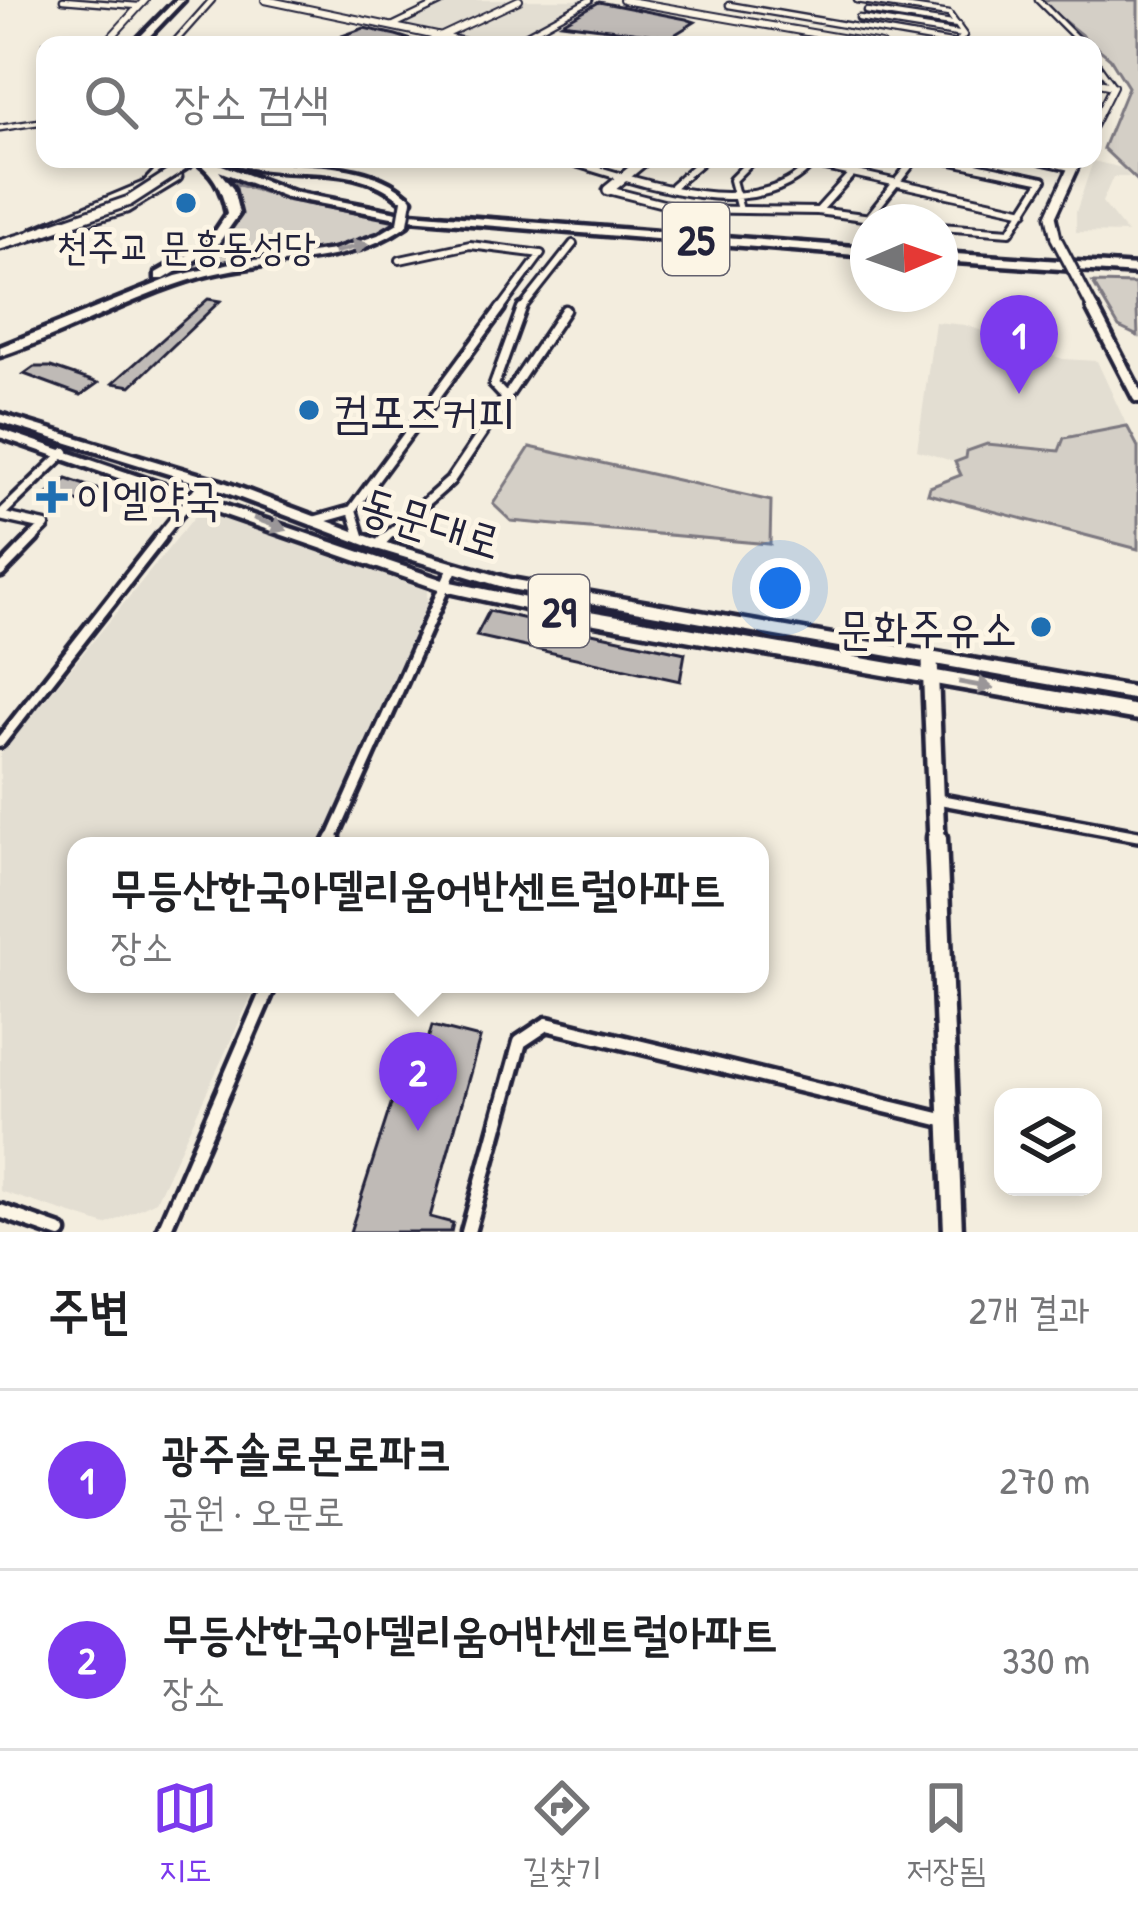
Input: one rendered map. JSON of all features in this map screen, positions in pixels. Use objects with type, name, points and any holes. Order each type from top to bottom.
[{"type":"highway","points":[[141,36],[176,0]]},
{"type":"highway","points":[[0,343],[150,281],[211,246],[233,214],[228,189],[210,168]]},
{"type":"highway","name":"25","points":[[230,168],[377,204],[850,246]]},
{"type":"highway","points":[[0,352],[164,284],[240,264],[340,252],[375,242],[403,223],[407,200],[389,183],[300,168]]},
{"type":"highway","points":[[958,254],[1138,259]]},
{"type":"highway","points":[[958,255],[1138,270]]},
{"type":"main road","name":"동문대로","points":[[0,418],[211,482],[453,568],[578,599],[788,636],[1138,713]]},
{"type":"main road","name":"동문대로","points":[[0,433],[444,586],[728,641],[1138,694]]},
{"type":"main road","points":[[728,641],[748,637],[786,643],[788,636]]},
{"type":"street","points":[[63,0],[137,6]]},
{"type":"street","points":[[112,36],[145,0]]},
{"type":"street","points":[[180,36],[212,0]]},
{"type":"street","points":[[265,0],[434,36]]},
{"type":"street","points":[[392,26],[446,0]]},
{"type":"street","points":[[447,36],[519,0]]},
{"type":"street","points":[[524,36],[590,0]]},
{"type":"street","points":[[623,0],[829,36]]},
{"type":"street","points":[[857,0],[949,14],[964,35]]},
{"type":"street","points":[[1037,0],[1074,36]]},
{"type":"street","points":[[713,16],[732,2],[911,36]]},
{"type":"street","points":[[850,25],[876,3]]},
{"type":"street","points":[[867,11],[958,25]]},
{"type":"street","points":[[859,18],[964,35]]},
{"type":"street","points":[[801,36],[820,21]]},
{"type":"street","points":[[1102,71],[1113,86]]},
{"type":"street","points":[[1102,84],[1113,86]]},
{"type":"street","points":[[1102,108],[1113,86]]},
{"type":"street","points":[[0,128],[36,122]]},
{"type":"street","points":[[163,168],[177,177],[146,200],[90,222],[31,235],[146,186],[163,168]]},
{"type":"street","points":[[0,245],[138,196],[189,168]]},
{"type":"street","points":[[598,168],[673,186],[735,191],[778,191],[805,168]]},
{"type":"street","points":[[608,190],[635,168]]},
{"type":"street","points":[[673,186],[694,168]]},
{"type":"street","points":[[740,210],[731,180],[744,168]]},
{"type":"street","points":[[836,168],[1025,211]]},
{"type":"street","points":[[818,211],[857,168]]},
{"type":"street","points":[[878,204],[907,168]]},
{"type":"street","points":[[958,229],[1000,233],[1014,228],[1043,180],[985,168]]},
{"type":"street","points":[[1072,168],[1051,216],[1056,238],[1138,397]]},
{"type":"street","points":[[608,190],[682,209],[850,215]]},
{"type":"street","points":[[507,399],[494,385],[507,340],[547,271],[572,244]]},
{"type":"street","points":[[312,521],[352,510],[541,254],[469,248],[400,260]]},
{"type":"street","points":[[378,545],[450,481],[565,310]]},
{"type":"street","points":[[0,515],[65,452]]},
{"type":"street","points":[[0,742],[211,482]]},
{"type":"street","points":[[352,510],[361,539]]},
{"type":"street","points":[[0,515],[44,526],[0,572]]},
{"type":"street","points":[[333,837],[453,568]]},
{"type":"street","points":[[930,668],[953,1232]]},
{"type":"street","points":[[937,799],[1138,836]]},
{"type":"street","points":[[163,1232],[266,993]]},
{"type":"street","points":[[469,1232],[520,1042],[548,1024],[949,1122]]},
{"type":"street","points":[[0,1211],[60,1232]]},
{"type":"shaded area","points":[[449,0],[587,0],[521,36],[455,36],[396,25]]},
{"type":"shaded area","points":[[1038,0],[1138,0],[1138,181],[1103,148],[1128,87],[1102,52],[1102,36],[1083,36]]},
{"type":"shaded area","points":[[1102,163],[1123,168],[1129,177],[1113,177],[1102,202],[1127,233],[1076,232],[1076,212],[1091,168],[1102,168]]},
{"type":"shaded area","points":[[229,182],[296,202],[398,220],[373,241],[234,263],[169,280],[211,252],[231,229],[235,199]]},
{"type":"shaded area","points":[[1093,283],[1136,284],[1138,336],[1119,327]]},
{"type":"shaded area","points":[[935,322],[965,325],[1063,359],[1097,361],[1127,426],[1065,438],[1059,451],[994,447],[955,462],[917,450]]},
{"type":"shaded area","points":[[1127,426],[1138,447],[1138,549],[928,494],[930,487],[961,475],[955,462],[966,458],[967,451],[987,444],[1059,451],[1064,438]]},
{"type":"shaded area","points":[[530,447],[771,501],[770,544],[511,521],[493,504]]},
{"type":"shaded area","points":[[200,510],[427,590],[427,611],[324,837],[67,837],[67,993],[253,993],[156,1201],[106,1225],[0,1191],[0,755]]},
{"type":"building","points":[[599,2],[695,22],[673,36],[562,23]]},
{"type":"building","points":[[364,28],[397,36],[342,36]]},
{"type":"building","points":[[208,299],[220,301],[131,386],[113,383]]},
{"type":"building","points":[[34,367],[51,367],[98,383],[81,395],[24,374]]},
{"type":"building","points":[[67,479],[102,491],[85,504],[62,496],[55,503],[43,498]]},
{"type":"building","points":[[489,611],[685,653],[680,681],[476,636]]},
{"type":"building","points":[[432,1026],[480,1038],[430,1217],[453,1223],[451,1232],[350,1232],[411,1042],[426,1046]]},
{"type":"place","name":"천주교 문흥동성당","points":[[186,203]]},
{"type":"place","name":"광주솔로몬로파크","points":[[1019,394]]},
{"type":"place","name":"컴포즈커피","points":[[309,410]]},
{"type":"place","name":"이엘약국","points":[[52,497]]},
{"type":"place","name":"문화주유소","points":[[1041,627]]},
{"type":"place","name":"무등산한국아델리움어반센트럴아파트","points":[[418,1131]]}]
